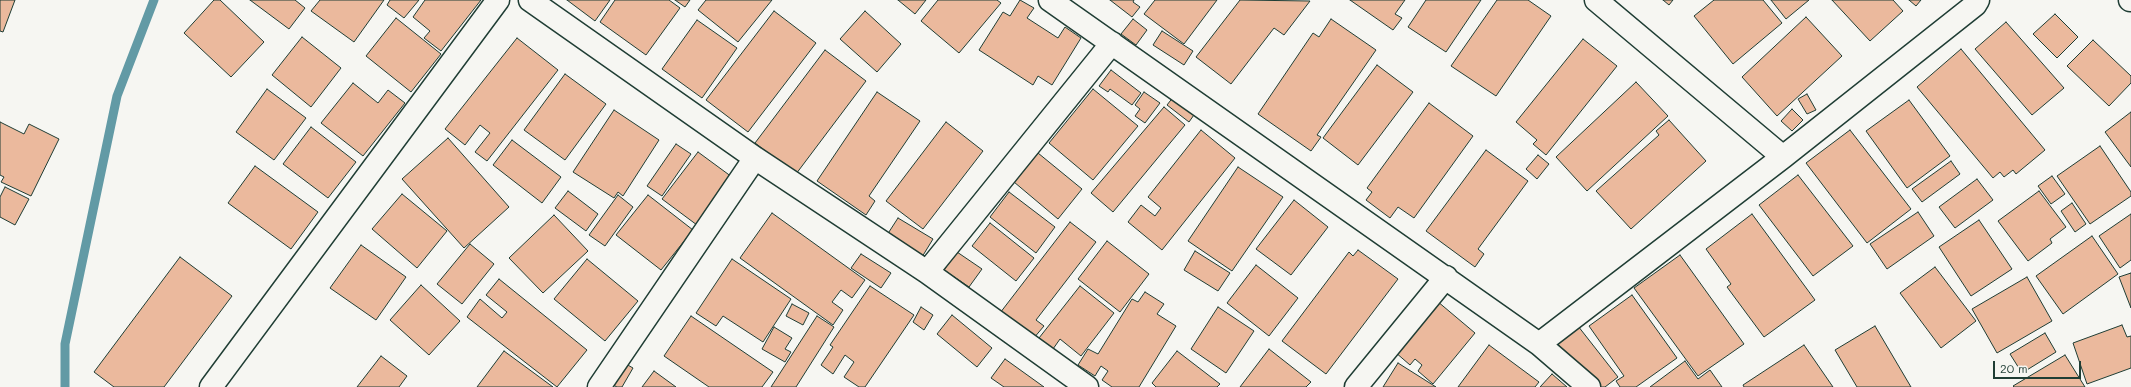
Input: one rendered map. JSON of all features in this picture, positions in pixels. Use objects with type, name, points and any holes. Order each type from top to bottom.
[{"type":"street","points":[[211,387],[498,0]]},
{"type":"street","points":[[530,0],[755,158],[927,272],[1087,387]]},
{"type":"street","points":[[1050,0],[1446,277],[1539,344],[1589,387]]},
{"type":"street","points":[[1596,0],[1783,157]]},
{"type":"street","points":[[1539,344],[1783,157],[1974,5],[1978,0]]},
{"type":"street","points":[[927,272],[1112,43]]},
{"type":"street","points":[[599,387],[755,158]]},
{"type":"street","points":[[1356,387],[1446,277]]},
{"type":"building","points":[[0,0],[15,0],[3,32],[0,31]]},
{"type":"building","points":[[214,0],[220,0],[264,42],[231,77],[184,33]]},
{"type":"building","points":[[250,0],[295,0],[305,8],[289,29]]},
{"type":"building","points":[[320,0],[384,0],[354,42],[311,11]]},
{"type":"building","points":[[390,0],[419,0],[404,18],[387,5]]},
{"type":"building","points":[[425,0],[481,0],[441,51],[424,38],[430,31],[413,17]]},
{"type":"building","points":[[567,0],[610,0],[595,21]]},
{"type":"building","points":[[615,0],[669,0],[680,8],[646,55],[600,22]]},
{"type":"building","points":[[675,0],[690,0],[685,7]]},
{"type":"building","points":[[706,0],[772,0],[738,42],[698,10]]},
{"type":"building","points":[[898,0],[926,0],[915,14]]},
{"type":"building","points":[[938,0],[997,0],[1001,3],[959,53],[921,21]]},
{"type":"building","points":[[1020,0],[1034,8],[1027,18],[1058,38],[1065,27],[1081,38],[1052,85],[1038,76],[1033,85],[979,50],[1003,12],[1010,16]]},
{"type":"building","points":[[1110,0],[1134,0],[1133,2],[1140,7],[1132,17]]},
{"type":"building","points":[[1155,0],[1217,0],[1184,44],[1144,14]]},
{"type":"building","points":[[1240,0],[1310,1],[1284,35],[1274,28],[1231,84],[1196,57]]},
{"type":"building","points":[[1350,0],[1405,0],[1395,14],[1402,18],[1393,30]]},
{"type":"building","points":[[1426,0],[1481,0],[1446,52],[1408,27]]},
{"type":"building","points":[[1497,0],[1528,0],[1551,16],[1496,96],[1451,66]]},
{"type":"building","points":[[1663,0],[1673,0],[1669,5]]},
{"type":"building","points":[[1714,0],[1763,0],[1782,23],[1733,64],[1694,16]]},
{"type":"building","points":[[1771,0],[1809,0],[1786,19]]},
{"type":"building","points":[[1832,0],[1893,0],[1903,11],[1870,41]]},
{"type":"building","points":[[1909,0],[1921,0],[1916,6]]},
{"type":"building","points":[[774,11],[816,43],[748,132],[706,100]]},
{"type":"building","points":[[865,11],[901,44],[877,72],[840,39]]},
{"type":"building","points":[[2055,14],[2078,37],[2057,58],[2033,34]]},
{"type":"building","points":[[1806,17],[1842,56],[1777,116],[1742,77]]},
{"type":"building","points":[[396,18],[441,54],[411,92],[366,56]]},
{"type":"building","points":[[1133,19],[1147,30],[1136,45],[1121,34]]},
{"type":"building","points":[[1331,19],[1376,50],[1317,135],[1321,137],[1311,151],[1258,114],[1313,33],[1319,37]]},
{"type":"building","points":[[697,20],[737,48],[702,98],[662,69]]},
{"type":"building","points":[[2006,22],[2064,88],[2032,115],[1975,49]]},
{"type":"building","points":[[1162,31],[1193,51],[1184,65],[1153,45]]},
{"type":"building","points":[[302,37],[341,68],[311,107],[272,75]]},
{"type":"building","points":[[517,38],[558,70],[487,161],[475,152],[490,133],[480,125],[465,145],[445,129]]},
{"type":"building","points":[[1583,39],[1617,66],[1546,155],[1533,144],[1537,140],[1516,122]]},
{"type":"building","points":[[2093,40],[2131,76],[2131,83],[2109,106],[2067,66]]},
{"type":"building","points":[[1961,49],[2045,150],[2016,174],[2013,170],[2004,177],[2000,172],[1993,178],[1917,87]]},
{"type":"building","points":[[825,50],[866,81],[796,174],[755,143]]},
{"type":"building","points":[[1377,65],[1413,92],[1358,165],[1323,138]]},
{"type":"building","points":[[1111,70],[1141,93],[1132,105],[1110,89],[1108,92],[1099,86]]},
{"type":"building","points":[[565,74],[606,104],[565,160],[524,130]]},
{"type":"building","points":[[1636,82],[1668,116],[1587,191],[1556,157]]},
{"type":"building","points":[[353,83],[378,103],[388,90],[405,103],[363,156],[321,123]]},
{"type":"building","points":[[267,89],[306,118],[274,160],[236,132]]},
{"type":"building","points":[[1093,89],[1138,126],[1093,180],[1049,143]]},
{"type":"building","points":[[877,92],[920,121],[869,196],[875,201],[866,215],[817,181]]},
{"type":"building","points":[[1144,92],[1160,103],[1145,123],[1135,116],[1140,109],[1135,105]]},
{"type":"building","points":[[1807,94],[1816,110],[1807,114],[1798,99]]},
{"type":"building","points":[[1174,96],[1196,112],[1189,122],[1167,105]]},
{"type":"building","points":[[1909,100],[1950,156],[1907,188],[1866,131]]},
{"type":"building","points":[[1429,103],[1473,136],[1414,218],[1398,207],[1390,218],[1366,200],[1372,192],[1367,188]]},
{"type":"building","points":[[1164,107],[1185,125],[1113,212],[1091,193]]},
{"type":"building","points":[[1792,109],[1803,120],[1792,131],[1781,121]]},
{"type":"building","points":[[614,110],[659,140],[623,196],[618,192],[614,198],[573,172]]},
{"type":"building","points":[[2131,112],[2131,167],[2105,132]]},
{"type":"building","points":[[1669,120],[1706,161],[1631,229],[1596,191],[1659,135],[1656,131]]},
{"type":"building","points":[[0,122],[24,134],[29,124],[59,139],[31,196],[1,182],[4,177],[0,175]]},
{"type":"building","points":[[946,122],[983,151],[923,229],[886,201]]},
{"type":"building","points":[[311,127],[356,162],[328,198],[283,164]]},
{"type":"building","points":[[1201,130],[1235,158],[1162,250],[1128,222],[1141,205],[1155,216],[1161,208],[1148,197]]},
{"type":"building","points":[[1850,130],[1911,209],[1867,243],[1806,163]]},
{"type":"building","points":[[448,138],[509,207],[464,248],[402,179]]},
{"type":"building","points":[[512,140],[561,177],[542,203],[493,165]]},
{"type":"building","points":[[676,144],[691,154],[662,196],[647,186]]},
{"type":"building","points":[[2100,146],[2131,192],[2131,196],[2090,224],[2057,176]]},
{"type":"building","points":[[1486,150],[1528,181],[1478,249],[1484,254],[1475,267],[1426,231]]},
{"type":"building","points":[[698,152],[732,177],[697,225],[662,199]]},
{"type":"building","points":[[1038,153],[1082,189],[1058,219],[1014,182]]},
{"type":"building","points":[[1538,155],[1549,164],[1537,179],[1526,169]]},
{"type":"building","points":[[1951,161],[1960,174],[1922,202],[1912,189]]},
{"type":"building","points":[[255,166],[318,212],[291,249],[228,203]]},
{"type":"building","points":[[1238,167],[1283,197],[1232,271],[1188,241]]},
{"type":"building","points":[[1798,175],[1853,246],[1813,276],[1759,205]]},
{"type":"building","points":[[2052,176],[2065,194],[2051,204],[2038,186]]},
{"type":"building","points":[[1977,179],[1993,200],[1955,228],[1939,207]]},
{"type":"building","points":[[5,187],[29,199],[15,225],[0,217],[0,197]]},
{"type":"building","points":[[568,191],[598,214],[586,231],[555,208]]},
{"type":"building","points":[[2039,191],[2066,227],[2050,239],[2052,243],[2028,261],[1998,221]]},
{"type":"building","points":[[1009,192],[1055,227],[1036,253],[990,217]]},
{"type":"building","points":[[402,194],[447,231],[417,268],[372,229]]},
{"type":"building","points":[[618,195],[633,207],[605,246],[589,235]]},
{"type":"building","points":[[648,195],[693,230],[661,270],[616,235]]},
{"type":"building","points":[[1294,200],[1328,227],[1291,275],[1256,249]]},
{"type":"building","points":[[2072,203],[2086,224],[2075,232],[2061,211]]},
{"type":"building","points":[[1918,212],[1934,236],[1887,269],[1870,244]]},
{"type":"building","points":[[772,213],[865,280],[852,298],[841,290],[832,302],[843,310],[833,325],[740,258]]},
{"type":"building","points":[[1752,214],[1815,300],[1764,337],[1727,287],[1731,284],[1706,249]]},
{"type":"building","points":[[2131,214],[2131,260],[2120,268],[2099,236]]},
{"type":"building","points":[[554,215],[588,251],[543,293],[509,258]]},
{"type":"building","points":[[898,218],[933,239],[922,257],[887,235]]},
{"type":"building","points":[[1979,220],[2012,269],[1971,296],[1939,247]]},
{"type":"building","points":[[1070,222],[1096,242],[1036,320],[1044,326],[1033,339],[1000,313]]},
{"type":"building","points":[[990,223],[1034,258],[1016,281],[972,246]]},
{"type":"building","points":[[2092,236],[2118,274],[2063,314],[2036,276]]},
{"type":"building","points":[[1107,241],[1149,274],[1120,312],[1078,279]]},
{"type":"building","points":[[470,244],[494,264],[462,304],[437,284]]},
{"type":"building","points":[[361,245],[406,277],[376,320],[330,288]]},
{"type":"building","points":[[1358,250],[1398,279],[1326,374],[1282,341],[1349,252],[1353,256]]},
{"type":"building","points":[[1195,251],[1230,273],[1218,291],[1184,270]]},
{"type":"building","points":[[957,252],[982,269],[969,287],[944,270]]},
{"type":"building","points":[[861,254],[891,273],[881,288],[851,268]]},
{"type":"building","points":[[1680,255],[1744,344],[1698,376],[1634,288]]},
{"type":"building","points":[[180,257],[232,296],[164,387],[114,387],[94,372]]},
{"type":"building","points":[[587,259],[638,301],[605,341],[554,299]]},
{"type":"building","points":[[732,259],[791,299],[763,342],[723,316],[716,326],[696,313]]},
{"type":"building","points":[[1256,265],[1298,298],[1269,336],[1227,303]]},
{"type":"building","points":[[1935,267],[1976,321],[1941,348],[1900,293]]},
{"type":"building","points":[[2131,273],[2131,308],[2119,277]]},
{"type":"building","points":[[2027,277],[2052,321],[1997,353],[1972,309]]},
{"type":"building","points":[[499,279],[587,350],[557,387],[467,317],[480,299],[502,318],[507,312],[486,295]]},
{"type":"building","points":[[421,285],[460,321],[429,355],[390,320]]},
{"type":"building","points":[[870,286],[914,315],[865,387],[859,387],[844,377],[854,362],[845,355],[833,374],[821,365],[833,347],[830,345]]},
{"type":"building","points":[[1080,286],[1114,313],[1081,356],[1060,339],[1053,349],[1039,338]]},
{"type":"building","points":[[1145,292],[1164,304],[1157,314],[1176,326],[1139,387],[1112,387],[1102,380],[1108,371],[1101,366],[1095,376],[1078,365],[1088,349],[1098,354],[1132,299],[1138,302]]},
{"type":"building","points":[[1632,295],[1677,358],[1636,387],[1620,387],[1616,381],[1624,376],[1589,326]]},
{"type":"building","points":[[1437,301],[1475,333],[1433,384],[1418,371],[1422,365],[1415,359],[1410,365],[1395,352]]},
{"type":"building","points":[[792,304],[809,313],[803,325],[786,316]]},
{"type":"building","points":[[921,307],[933,315],[924,330],[913,322]]},
{"type":"building","points":[[1218,307],[1254,331],[1226,373],[1191,349]]},
{"type":"building","points":[[952,315],[992,348],[977,367],[937,334]]},
{"type":"building","points":[[691,316],[773,372],[762,387],[709,387],[664,356]]},
{"type":"building","points":[[817,316],[834,327],[796,387],[771,387]]},
{"type":"building","points":[[2122,325],[2127,337],[2131,336],[2131,368],[2087,384],[2073,343]]},
{"type":"building","points":[[1578,326],[1618,377],[1605,387],[1592,387],[1557,343]]},
{"type":"building","points":[[1875,326],[1911,387],[1857,387],[1835,350]]},
{"type":"building","points":[[774,327],[792,338],[785,349],[791,352],[785,362],[762,349]]},
{"type":"building","points":[[2045,333],[2056,352],[2022,373],[2010,354]]},
{"type":"building","points":[[1489,345],[1539,382],[1535,387],[1458,387]]},
{"type":"building","points":[[1804,345],[1833,387],[1744,387],[1743,385]]},
{"type":"building","points":[[1269,349],[1311,382],[1306,387],[1240,387]]},
{"type":"building","points":[[504,351],[553,387],[477,387]]},
{"type":"building","points":[[1177,351],[1220,384],[1217,387],[1156,387],[1152,383]]},
{"type":"building","points":[[2065,355],[2085,387],[2013,386]]},
{"type":"building","points":[[381,356],[407,376],[399,387],[357,387]]},
{"type":"building","points":[[1005,359],[1044,387],[1004,387],[991,378]]},
{"type":"building","points":[[619,360],[633,368],[622,387],[617,387],[607,382]]},
{"type":"building","points":[[1685,361],[1698,379],[1710,370],[1722,387],[1650,387]]},
{"type":"building","points":[[1398,363],[1436,387],[1383,387]]},
{"type":"building","points":[[654,371],[676,387],[642,387]]},
{"type":"building","points":[[1552,374],[1567,387],[1540,387]]},
{"type":"waterway","points":[[65,387],[65,344],[117,96],[154,0]]}]
